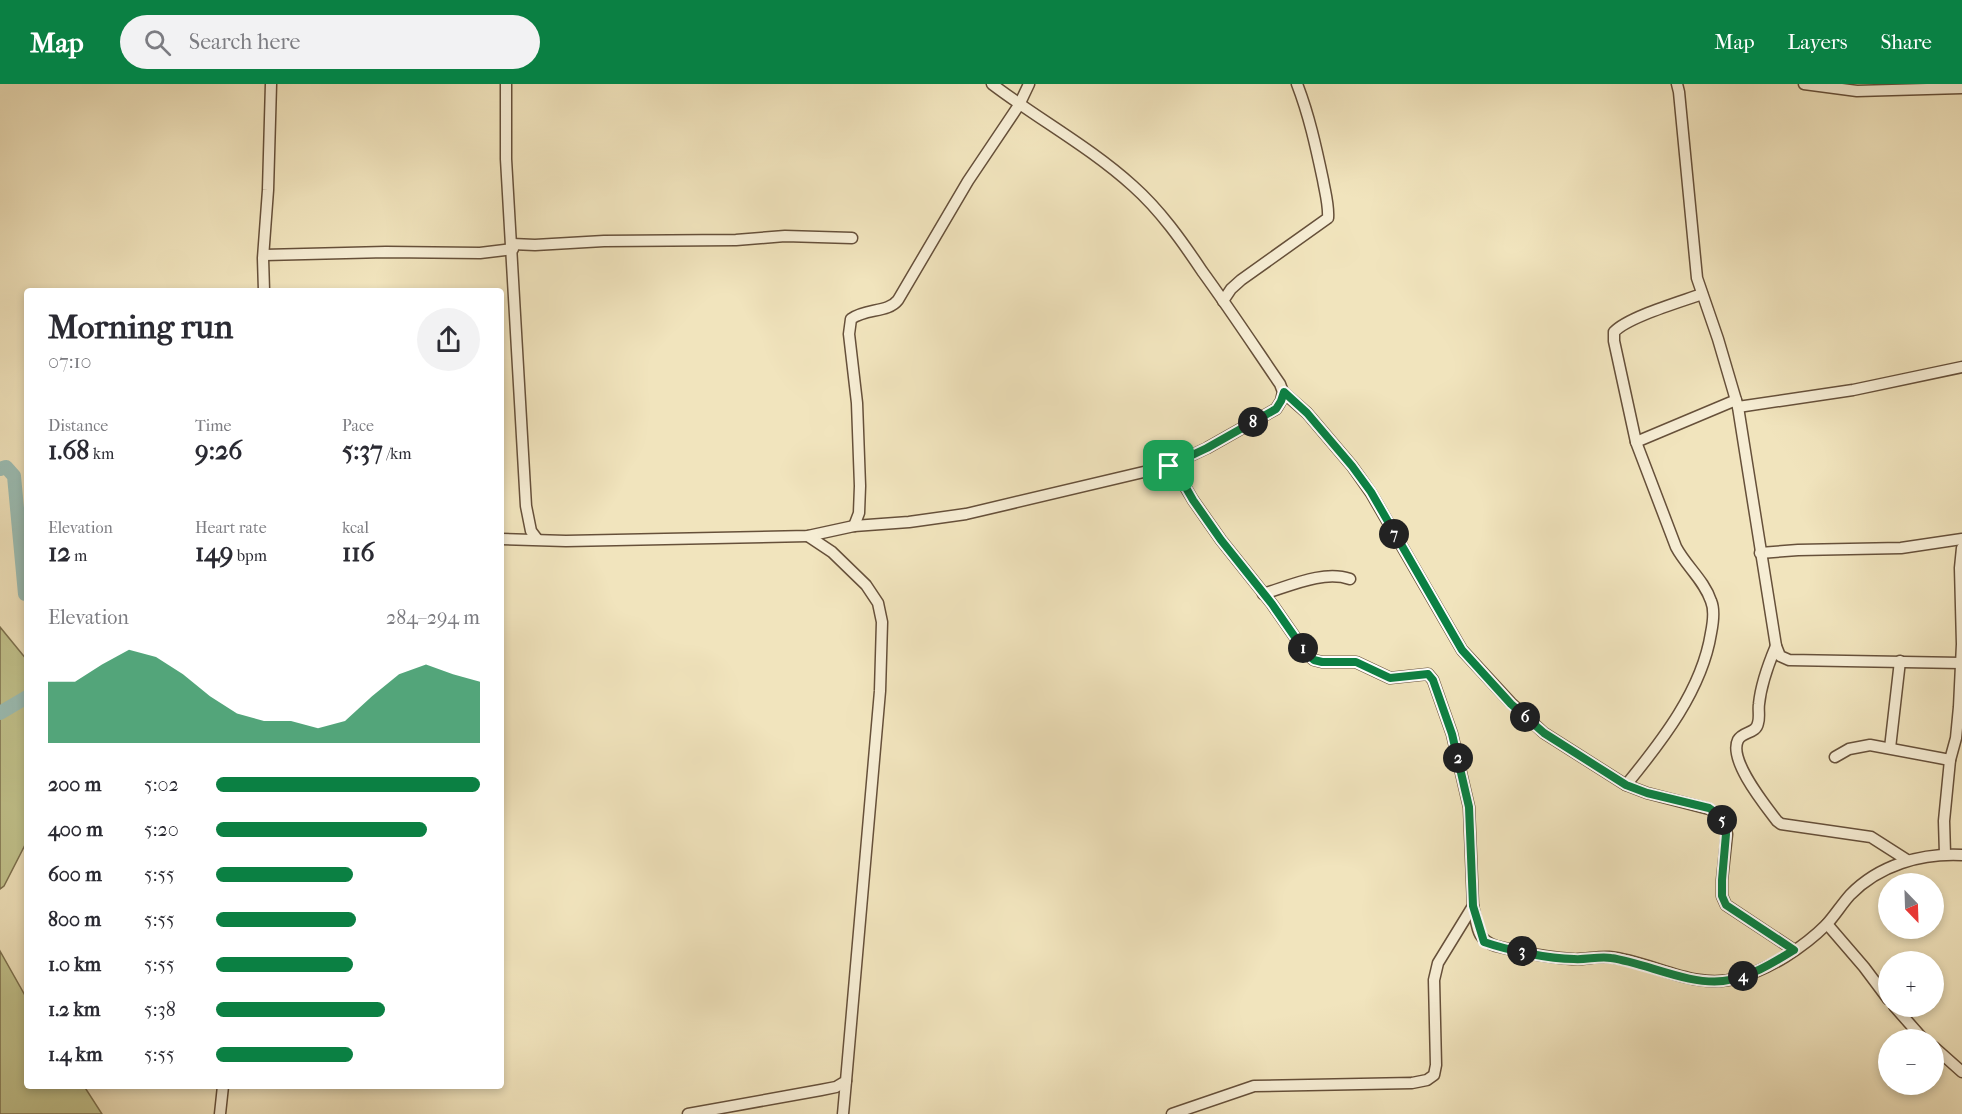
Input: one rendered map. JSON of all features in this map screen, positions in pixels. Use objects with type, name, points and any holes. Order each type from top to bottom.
[{"type":"street","points":[[264,288],[270,84]]},
{"type":"street","points":[[506,84],[506,159],[526,506],[531,531],[537,539]]},
{"type":"street","points":[[992,84],[1019,105],[1110,166],[1135,187],[1161,214],[1284,392],[1326,435],[1371,492],[1462,650],[1511,704],[1544,733],[1626,785],[1647,793],[1709,808],[1719,815],[1724,822],[1726,834],[1722,880],[1722,896],[1726,905],[1794,950]]},
{"type":"street","points":[[854,526],[859,513],[860,486],[857,403],[849,334],[851,319],[865,311],[891,307],[898,300],[968,181],[1019,105],[1029,84]]},
{"type":"street","points":[[1223,301],[1241,280],[1328,218],[1319,160],[1307,111],[1297,84]]},
{"type":"street","points":[[1677,84],[1697,278],[1737,404],[1752,488],[1760,554],[1776,646],[1780,656],[1789,660],[1962,663]]},
{"type":"street","points":[[1804,84],[1857,91],[1962,88]]},
{"type":"street","points":[[264,255],[386,252],[480,254],[512,246],[604,241],[736,240],[785,237],[852,238]]},
{"type":"street","points":[[1626,785],[1656,749],[1697,680],[1708,652],[1713,614],[1712,603],[1706,588],[1676,547],[1636,442],[1614,332],[1618,327],[1642,316],[1702,294]]},
{"type":"street","points":[[1636,442],[1737,404],[1853,390],[1962,367]]},
{"type":"street","points":[[504,539],[566,541],[808,536],[854,526],[884,522],[909,522],[966,514],[1169,466],[1207,448],[1276,409],[1284,392]]},
{"type":"street","points":[[1169,466],[1177,472],[1221,540],[1306,653],[1314,660],[1356,662],[1390,678],[1428,674],[1433,680],[1452,734],[1469,807],[1473,906],[1484,942],[1574,959],[1607,957],[1635,962],[1680,976],[1707,981],[1724,981],[1756,971],[1794,950],[1827,924],[1851,894],[1895,864],[1945,854],[1962,855]]},
{"type":"street","points":[[808,536],[832,552],[866,585],[878,603],[882,622],[879,703],[843,1114]]},
{"type":"street","points":[[1760,554],[1798,550],[1901,548],[1962,539]]},
{"type":"street","points":[[1945,854],[1944,821],[1950,760],[1956,738],[1962,663],[1960,568],[1962,548]]},
{"type":"street","points":[[1263,594],[1327,575],[1339,575],[1350,579]]},
{"type":"street","points":[[1776,646],[1766,669],[1757,727],[1737,741],[1737,758],[1750,782],[1781,824],[1871,837],[1907,860]]},
{"type":"street","points":[[1890,748],[1900,661]]},
{"type":"street","points":[[1835,757],[1859,746],[1870,745],[1950,760]]},
{"type":"street","points":[[1172,1114],[1254,1086],[1412,1083],[1427,1080],[1434,1075],[1436,1065],[1434,980],[1438,963],[1473,906]]},
{"type":"street","points":[[1827,924],[1878,986]]},
{"type":"street","points":[[1904,1017],[1914,1029]]},
{"type":"street","points":[[1944,1056],[1962,1072]]},
{"type":"street","points":[[688,1114],[820,1090],[846,1081]]},
{"type":"street","points":[[220,1114],[223,1089]]},
{"type":"green space","points":[[0,627],[24,656],[24,847],[4,886],[0,889]]},
{"type":"green space","points":[[0,951],[24,994],[24,1089],[86,1089],[102,1114],[0,1114]]},
{"type":"waterway","points":[[0,469],[6,467],[14,476],[24,583]]},
{"type":"waterway","points":[[0,713],[24,699]]},
{"type":"route","points":[[1284,392],[1333,442],[1371,492],[1462,650],[1488,680],[1544,733],[1626,785],[1647,793],[1709,808],[1719,815],[1724,822],[1726,834],[1722,896],[1726,905],[1794,950],[1738,978],[1707,981],[1607,957],[1574,959],[1507,949],[1484,942],[1473,906],[1469,807],[1452,734],[1433,680],[1428,674],[1390,678],[1356,662],[1314,660],[1306,653],[1272,604],[1221,540],[1177,472],[1169,466],[1207,448],[1276,409],[1284,392]]}]
